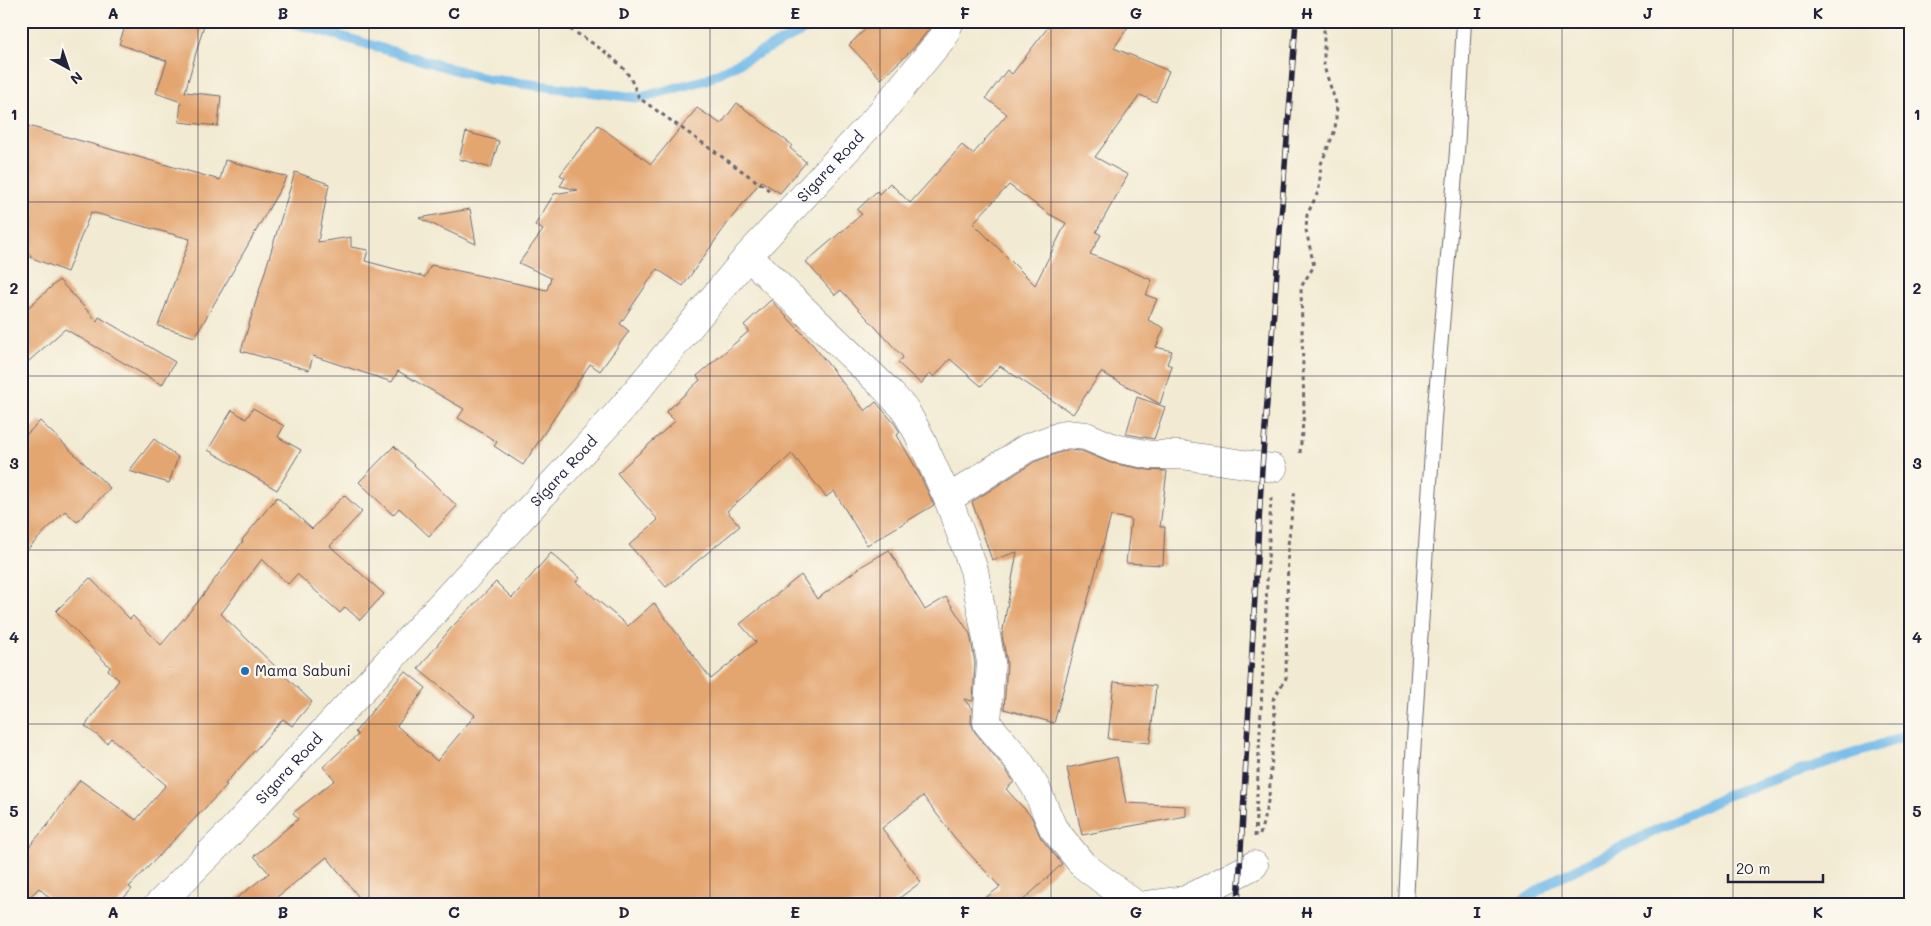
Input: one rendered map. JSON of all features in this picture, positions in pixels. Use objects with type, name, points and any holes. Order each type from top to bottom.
[{"type":"street","name":"Sigara Road","points":[[158,905],[228,835],[619,412],[748,256],[879,115],[944,36],[950,21]]},
{"type":"street","points":[[748,256],[904,408],[918,433],[948,499],[974,570],[991,662],[986,723],[1019,761],[1036,788],[1053,828],[1083,865],[1136,905]]},
{"type":"street","points":[[948,499],[1027,448],[1066,434],[1086,436],[1114,448],[1151,455],[1181,455],[1285,468]]},
{"type":"street","points":[[1147,905],[1186,900],[1254,865]]},
{"type":"lane","points":[[1406,905],[1413,756],[1434,418],[1457,152],[1464,21]]},
{"type":"path","points":[[556,21],[620,65],[629,76],[639,98],[794,208]]},
{"type":"path","points":[[1254,865],[1285,468],[1304,412],[1301,288],[1314,266],[1306,230],[1307,215],[1319,190],[1321,164],[1335,130],[1338,106],[1324,67],[1324,21]]},
{"type":"path","points":[[1254,865],[1269,797],[1275,716],[1273,700],[1286,678],[1288,545],[1285,468]]},
{"type":"building","points":[[127,21],[205,21],[185,92],[221,96],[218,126],[179,122],[181,102],[156,93],[167,61],[119,44]]},
{"type":"building","points":[[874,21],[933,21],[930,28],[913,49],[881,79],[849,45]]},
{"type":"building","points":[[1053,21],[1132,21],[1114,48],[1169,71],[1156,102],[1140,95],[1095,157],[1128,175],[1096,232],[1101,235],[1090,254],[1152,280],[1146,295],[1157,299],[1148,320],[1164,328],[1156,347],[1172,351],[1167,364],[1172,366],[1160,404],[1101,372],[1073,414],[1000,366],[981,386],[950,359],[934,377],[930,373],[921,384],[898,363],[903,357],[841,290],[835,295],[806,262],[862,214],[857,210],[877,191],[879,194],[890,183],[910,203],[962,145],[973,154],[1007,114],[986,98],[1007,70],[1012,74]],"holes":[[[1009,185],[1049,214],[1066,223],[1035,285],[973,223]]]},
{"type":"building","points":[[737,103],[792,145],[790,148],[806,162],[780,193],[761,181],[729,221],[683,286],[657,269],[620,324],[629,331],[600,371],[590,364],[523,465],[494,446],[497,442],[458,418],[464,409],[398,371],[392,382],[313,356],[309,370],[241,351],[295,172],[329,184],[318,242],[351,237],[351,247],[368,250],[365,261],[425,277],[431,265],[547,290],[551,278],[519,263],[543,230],[535,225],[554,194],[578,190],[560,186],[565,178],[560,175],[598,125],[651,164],[697,108],[721,124]]},
{"type":"building","points":[[21,124],[220,180],[225,160],[287,177],[195,337],[158,326],[190,239],[91,212],[67,272],[30,257],[31,255],[21,249]]},
{"type":"building","points":[[466,132],[499,141],[491,168],[459,159]]},
{"type":"building","points":[[470,209],[476,244],[419,218]]},
{"type":"building","points":[[59,280],[97,321],[99,317],[175,362],[162,385],[65,329],[21,368],[21,314]]},
{"type":"building","points":[[771,300],[813,345],[865,411],[876,402],[894,423],[900,432],[897,435],[920,475],[934,505],[867,545],[834,491],[826,497],[792,454],[727,511],[740,526],[666,587],[629,545],[658,520],[617,473],[675,421],[666,412],[700,380],[697,376],[749,331],[744,325]]},
{"type":"building","points":[[1137,397],[1165,407],[1154,439],[1126,434]]},
{"type":"building","points":[[253,408],[284,426],[278,437],[301,450],[277,490],[208,450],[232,410],[246,419]]},
{"type":"building","points":[[40,421],[110,488],[77,522],[65,511],[21,556],[21,440]]},
{"type":"building","points":[[154,439],[178,457],[169,483],[129,471]]},
{"type":"building","points":[[394,446],[457,506],[429,536],[399,508],[393,515],[359,482]]},
{"type":"building","points":[[1067,450],[1082,451],[1111,463],[1148,470],[1167,471],[1160,527],[1165,527],[1163,565],[1126,563],[1131,519],[1111,516],[1054,723],[1004,709],[1007,663],[1002,635],[1017,552],[992,560],[972,502],[1034,462]]},
{"type":"building","points":[[344,495],[362,512],[330,546],[384,594],[360,620],[345,607],[340,613],[297,574],[288,584],[262,559],[221,614],[312,702],[292,726],[283,719],[225,784],[227,785],[129,887],[132,889],[117,905],[57,905],[39,888],[21,905],[21,856],[47,826],[80,780],[136,820],[166,785],[111,738],[107,743],[85,726],[119,680],[108,670],[110,667],[56,611],[90,578],[130,619],[133,616],[161,645],[197,603],[242,540],[277,497],[312,529]]},
{"type":"building","points":[[889,550],[925,610],[946,597],[970,634],[975,663],[973,701],[964,699],[972,709],[971,722],[975,732],[1014,782],[1006,789],[1031,816],[1041,838],[1062,864],[1018,905],[976,905],[1000,887],[955,838],[923,796],[882,828],[921,882],[890,905],[365,905],[327,857],[267,905],[228,905],[269,873],[254,856],[298,819],[293,813],[335,780],[323,767],[358,735],[355,732],[405,671],[426,688],[397,726],[437,761],[475,715],[418,669],[451,628],[496,582],[512,598],[551,553],[580,578],[576,582],[628,626],[654,603],[711,679],[756,642],[740,624],[801,575],[817,599],[862,566]]},
{"type":"building","points":[[1114,682],[1156,686],[1150,743],[1108,739]]},
{"type":"building","points":[[1117,757],[1126,803],[1186,806],[1186,816],[1082,835],[1067,768]]},
{"type":"waterway","points":[[288,21],[487,79],[639,98],[705,80],[822,21]]},
{"type":"waterway","points":[[1517,905],[1554,880],[1730,794],[1910,735]]},
{"type":"railway","points":[[1238,905],[1262,468],[1296,21]]},
{"type":"place","name":"Mama Sabuni","points":[[245,671]]}]
